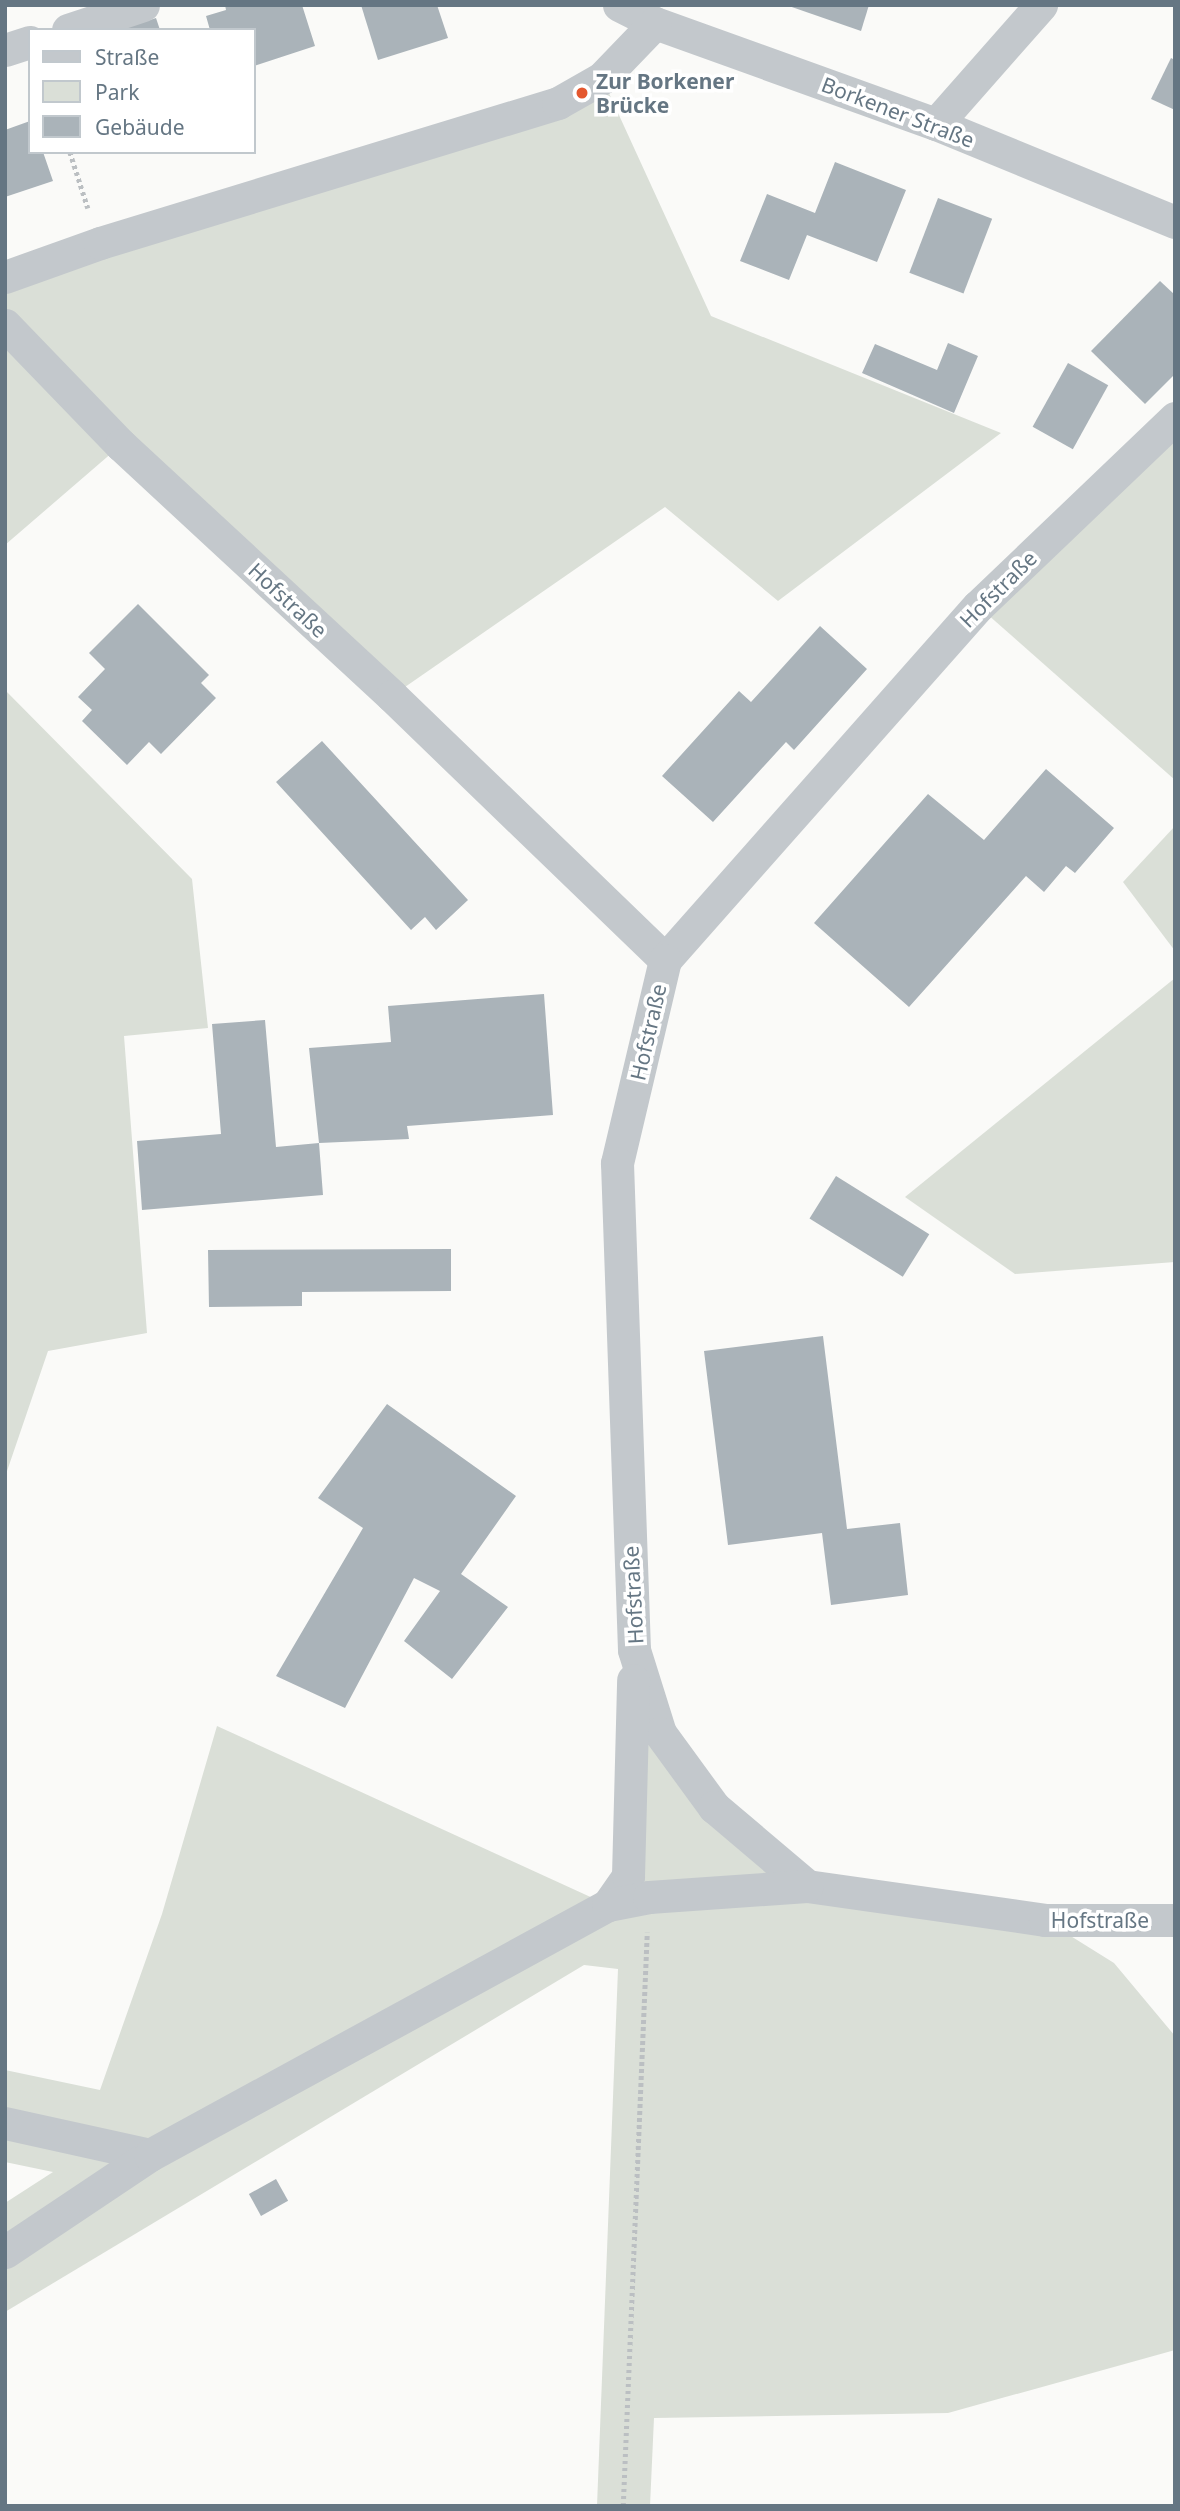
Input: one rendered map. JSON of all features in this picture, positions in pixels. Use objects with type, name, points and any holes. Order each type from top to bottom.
[{"type":"street","points":[[74,28],[143,5]]},
{"type":"street","name":"Borkener Straße","points":[[619,5],[655,23],[936,124],[1175,222]]},
{"type":"street","points":[[936,124],[1041,5]]},
{"type":"street","points":[[5,277],[100,243],[558,103],[603,78],[655,23]]},
{"type":"street","points":[[5,50],[28,43]]},
{"type":"street","name":"Hofstraße","points":[[5,325],[121,444],[392,696],[665,960]]},
{"type":"street","name":"Hofstraße","points":[[1175,418],[978,606],[665,960],[618,1163],[634,1650],[660,1733],[713,1807],[807,1886],[1045,1920],[1175,1920]]},
{"type":"street","points":[[608,1905],[628,1876],[634,1650]]},
{"type":"street","points":[[5,2252],[150,2155],[608,1905],[649,1897],[807,1886]]},
{"type":"street","points":[[5,2123],[150,2155]]},
{"type":"path","points":[[71,154],[100,243]]},
{"type":"path","points":[[623,2506],[649,1897]]},
{"type":"green space","points":[[602,78],[711,316],[1001,433],[778,601],[665,507],[392,696],[121,445],[5,545],[5,277]]},
{"type":"green space","points":[[1175,418],[1175,780],[978,606]]},
{"type":"green space","points":[[5,690],[192,879],[208,1028],[124,1036],[147,1333],[48,1351],[5,1477]]},
{"type":"green space","points":[[1175,826],[1175,951],[1123,882]]},
{"type":"green space","points":[[1175,978],[1175,1262],[1015,1274],[905,1197]]},
{"type":"green space","points":[[634,1650],[660,1733],[807,1886],[1045,1920],[1114,1963],[1175,2036],[1175,2350],[948,2413],[654,2418],[650,2506],[597,2506],[618,1969],[584,1965],[5,2312],[5,2203],[53,2172],[5,2162],[5,2070],[100,2090],[162,1914],[217,1726],[608,1905],[628,1876]]},
{"type":"building","points":[[225,5],[302,5],[315,46],[256,65],[256,28],[209,28],[206,16],[226,10]]},
{"type":"building","points":[[361,5],[437,5],[448,38],[378,60]]},
{"type":"building","points":[[786,5],[869,5],[861,31]]},
{"type":"building","points":[[156,18],[159,28],[125,28]]},
{"type":"building","points":[[1171,58],[1175,60],[1175,110],[1151,99]]},
{"type":"building","points":[[28,122],[28,154],[44,154],[53,181],[5,197],[5,130]]},
{"type":"building","points":[[835,162],[906,190],[877,262],[807,235],[789,280],[740,261],[767,194],[815,213]]},
{"type":"building","points":[[938,198],[992,219],[963,293],[909,273]]},
{"type":"building","points":[[1160,281],[1175,295],[1175,374],[1145,404],[1091,351]]},
{"type":"building","points":[[948,343],[978,356],[954,413],[862,373],[875,344],[937,370]]},
{"type":"building","points":[[1068,363],[1108,385],[1073,449],[1033,427]]},
{"type":"building","points":[[138,604],[209,675],[201,683],[216,698],[161,754],[149,742],[127,765],[82,721],[92,710],[78,697],[105,669],[89,653]]},
{"type":"building","points":[[820,626],[867,669],[794,750],[786,742],[713,822],[662,776],[739,691],[751,702]]},
{"type":"building","points":[[322,741],[468,900],[436,930],[425,917],[411,930],[276,782]]},
{"type":"building","points":[[1046,769],[1114,828],[1075,873],[1066,866],[1044,892],[1026,876],[909,1007],[814,923],[928,794],[984,840]]},
{"type":"building","points":[[544,994],[553,1115],[407,1126],[409,1139],[319,1143],[309,1048],[391,1042],[388,1006]]},
{"type":"building","points":[[265,1020],[276,1147],[319,1143],[323,1195],[142,1210],[137,1141],[221,1134],[212,1024]]},
{"type":"building","points":[[836,1176],[929,1234],[903,1277],[810,1218]]},
{"type":"building","points":[[451,1249],[451,1291],[302,1292],[302,1306],[209,1307],[208,1250]]},
{"type":"building","points":[[823,1336],[847,1529],[900,1523],[908,1595],[831,1605],[822,1533],[728,1545],[704,1351]]},
{"type":"building","points":[[387,1404],[516,1496],[461,1574],[508,1607],[452,1679],[404,1641],[440,1591],[414,1578],[345,1708],[276,1676],[363,1528],[318,1498]]},
{"type":"building","points":[[276,2179],[288,2201],[261,2216],[249,2194]]},
{"type":"place","name":"Zur Borkener Brücke","points":[[582,93]]}]
